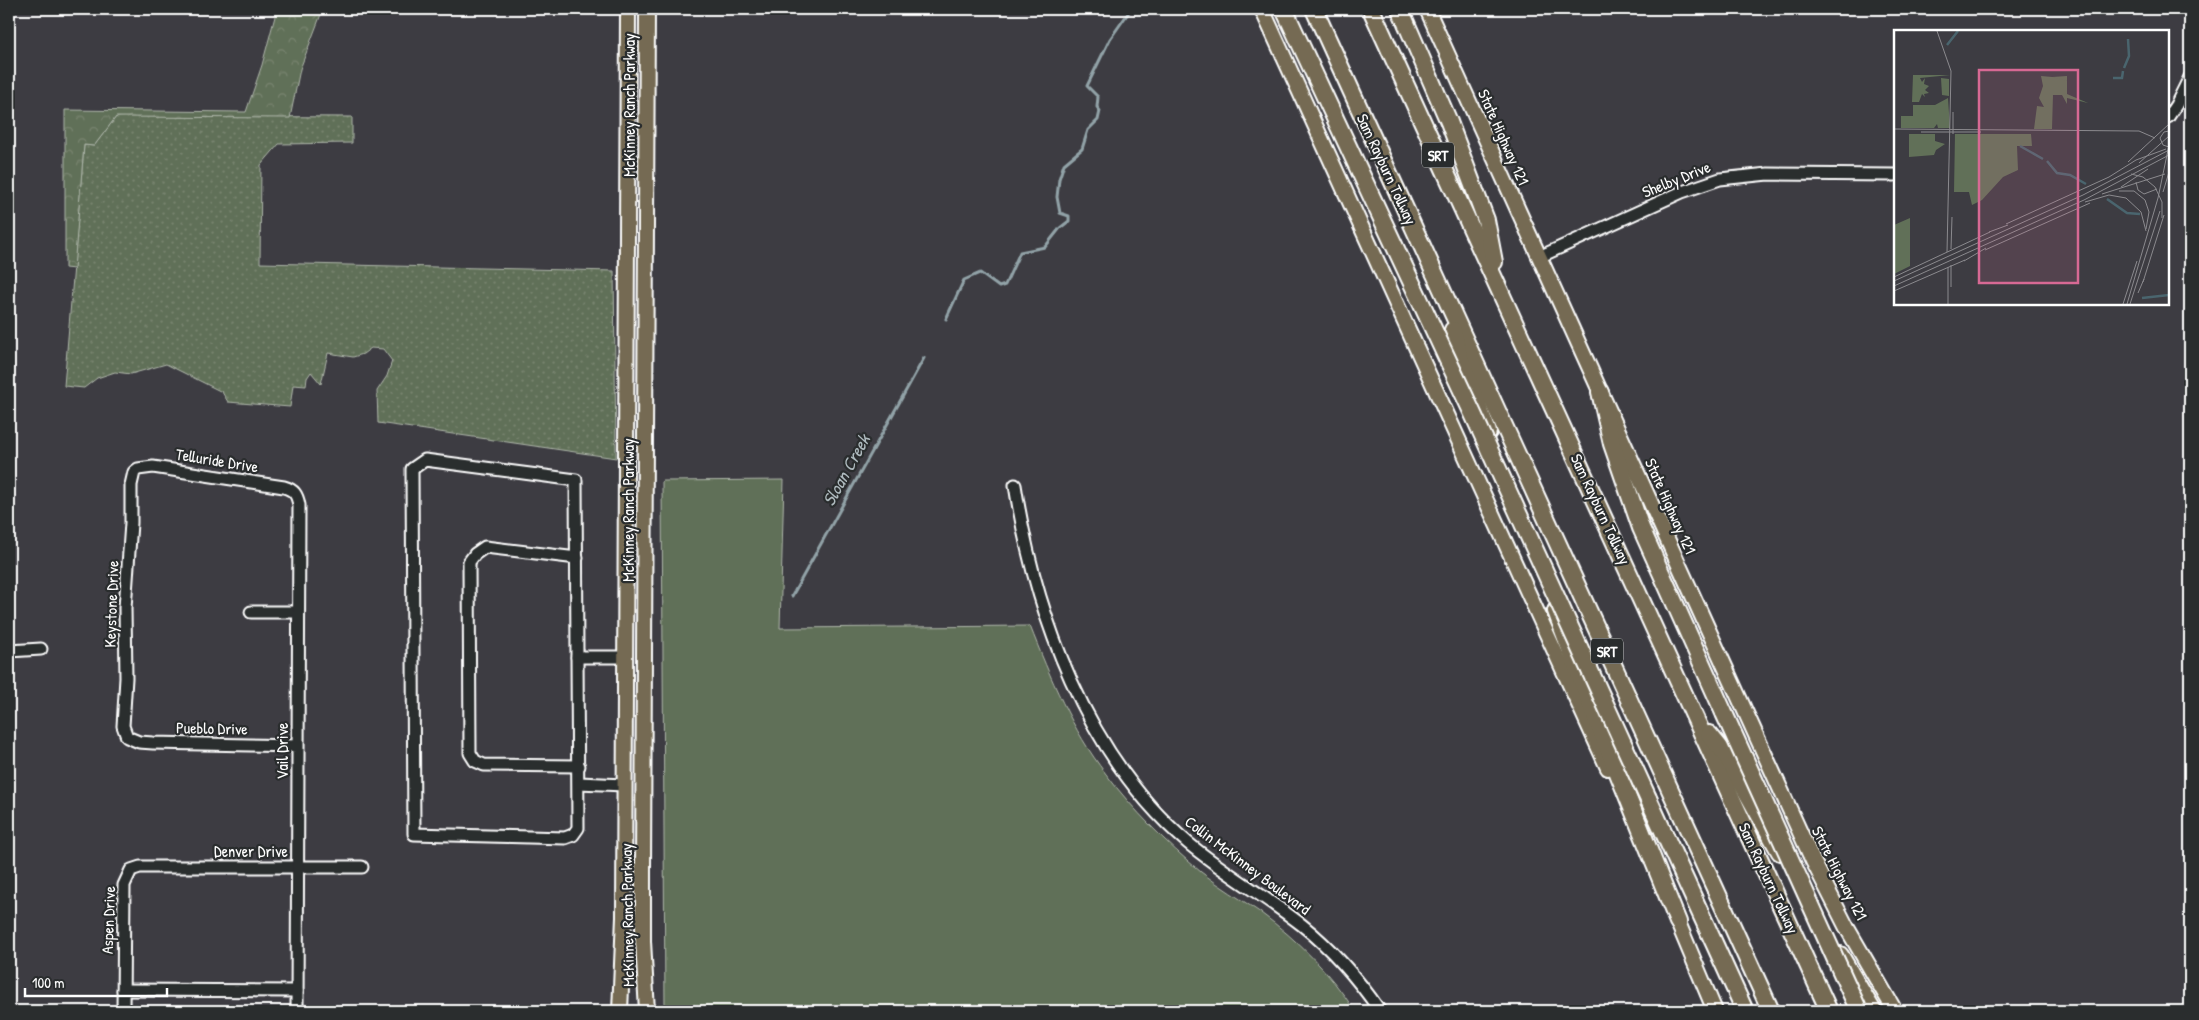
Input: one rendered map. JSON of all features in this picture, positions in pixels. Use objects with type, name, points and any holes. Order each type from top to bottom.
[{"type":"highway","points":[[1284,9],[1473,414],[1745,1011]]},
{"type":"highway","name":"Sam Rayburn Tollway","points":[[1314,9],[1771,1011]]},
{"type":"highway","name":"Sam Rayburn Tollway","points":[[1371,9],[1829,1011]]},
{"type":"highway","points":[[1400,9],[1449,122],[1486,220],[1499,287]]},
{"type":"highway","points":[[1444,291],[1460,355],[1593,710],[1678,922]]},
{"type":"highway","points":[[1600,392],[1612,444],[1641,528],[1859,1011]]},
{"type":"highway","points":[[1695,717],[1726,755],[1873,1011]]},
{"type":"main road","name":"McKinney Ranch Parkway","points":[[620,1011],[624,917],[628,9]]},
{"type":"main road","name":"McKinney Ranch Parkway","points":[[647,9],[643,785],[643,941],[647,1011]]},
{"type":"main road","points":[[1262,9],[1678,922],[1715,1011]]},
{"type":"main road","name":"State Highway 121","points":[[1427,9],[1813,861],[1895,1011]]},
{"type":"main road","points":[[624,785],[643,785]]},
{"type":"street","points":[[2169,116],[2190,77]]},
{"type":"street","name":"Shelby Drive","points":[[1539,257],[1694,187],[1720,179],[1768,174],[1894,175]]},
{"type":"street","points":[[425,460],[576,480],[577,657],[578,828],[573,835],[565,838],[414,834],[412,469],[425,460]]},
{"type":"street","name":"Telluride Drive","points":[[134,472],[145,467],[172,470],[284,487],[294,492]]},
{"type":"street","name":"Keystone Drive","points":[[127,738],[123,726],[126,678],[125,608],[131,524],[131,485],[134,472]]},
{"type":"street","name":"Collin McKinney Boulevard","points":[[1015,485],[1030,560],[1047,619],[1078,694],[1123,770],[1153,808],[1188,843],[1316,936],[1352,974],[1380,1011]]},
{"type":"street","name":"Vail Drive","points":[[294,492],[299,505],[297,1011]]},
{"type":"street","points":[[577,558],[485,547],[475,554],[469,562],[470,753],[475,761],[484,765],[579,766]]},
{"type":"street","points":[[252,612],[298,612]]},
{"type":"street","points":[[9,651],[41,650]]},
{"type":"street","points":[[577,657],[624,657]]},
{"type":"street","name":"Pueblo Drive","points":[[127,738],[139,742],[154,743],[298,746]]},
{"type":"street","points":[[579,783],[624,785]]},
{"type":"street","name":"Denver Drive","points":[[140,867],[362,867]]},
{"type":"street","name":"Aspen Drive","points":[[123,1011],[124,885],[131,870],[140,867]]},
{"type":"street","points":[[123,990],[297,991]]},
{"type":"green space","points":[[277,9],[323,9],[300,69],[290,118],[116,117],[94,146],[84,145],[74,269],[65,268],[65,110],[246,112],[262,65]]},
{"type":"green space","points":[[116,117],[352,117],[352,143],[279,144],[261,165],[260,263],[614,271],[616,458],[378,423],[377,391],[387,376],[392,361],[383,349],[371,348],[363,354],[353,357],[328,353],[321,384],[311,372],[307,378],[306,386],[293,385],[290,407],[228,402],[222,392],[166,364],[131,374],[115,372],[97,378],[84,388],[64,386],[84,145],[94,146]]},
{"type":"green space","points":[[784,480],[780,628],[1030,626],[1054,684],[1072,721],[1094,757],[1128,801],[1175,850],[1201,872],[1261,913],[1301,946],[1335,983],[1355,1011],[665,1011],[662,481]]},
{"type":"waterway","name":"Sloan Creek","points":[[946,319],[964,280],[980,273],[999,287],[1005,285],[1020,252],[1045,247],[1060,228],[1069,221],[1069,216],[1060,213],[1057,197],[1059,179],[1064,164],[1082,149],[1088,130],[1098,120],[1100,111],[1097,107],[1098,97],[1087,86],[1110,39],[1131,9]]},
{"type":"waterway","name":"Sloan Creek","points":[[792,596],[924,358]]}]
